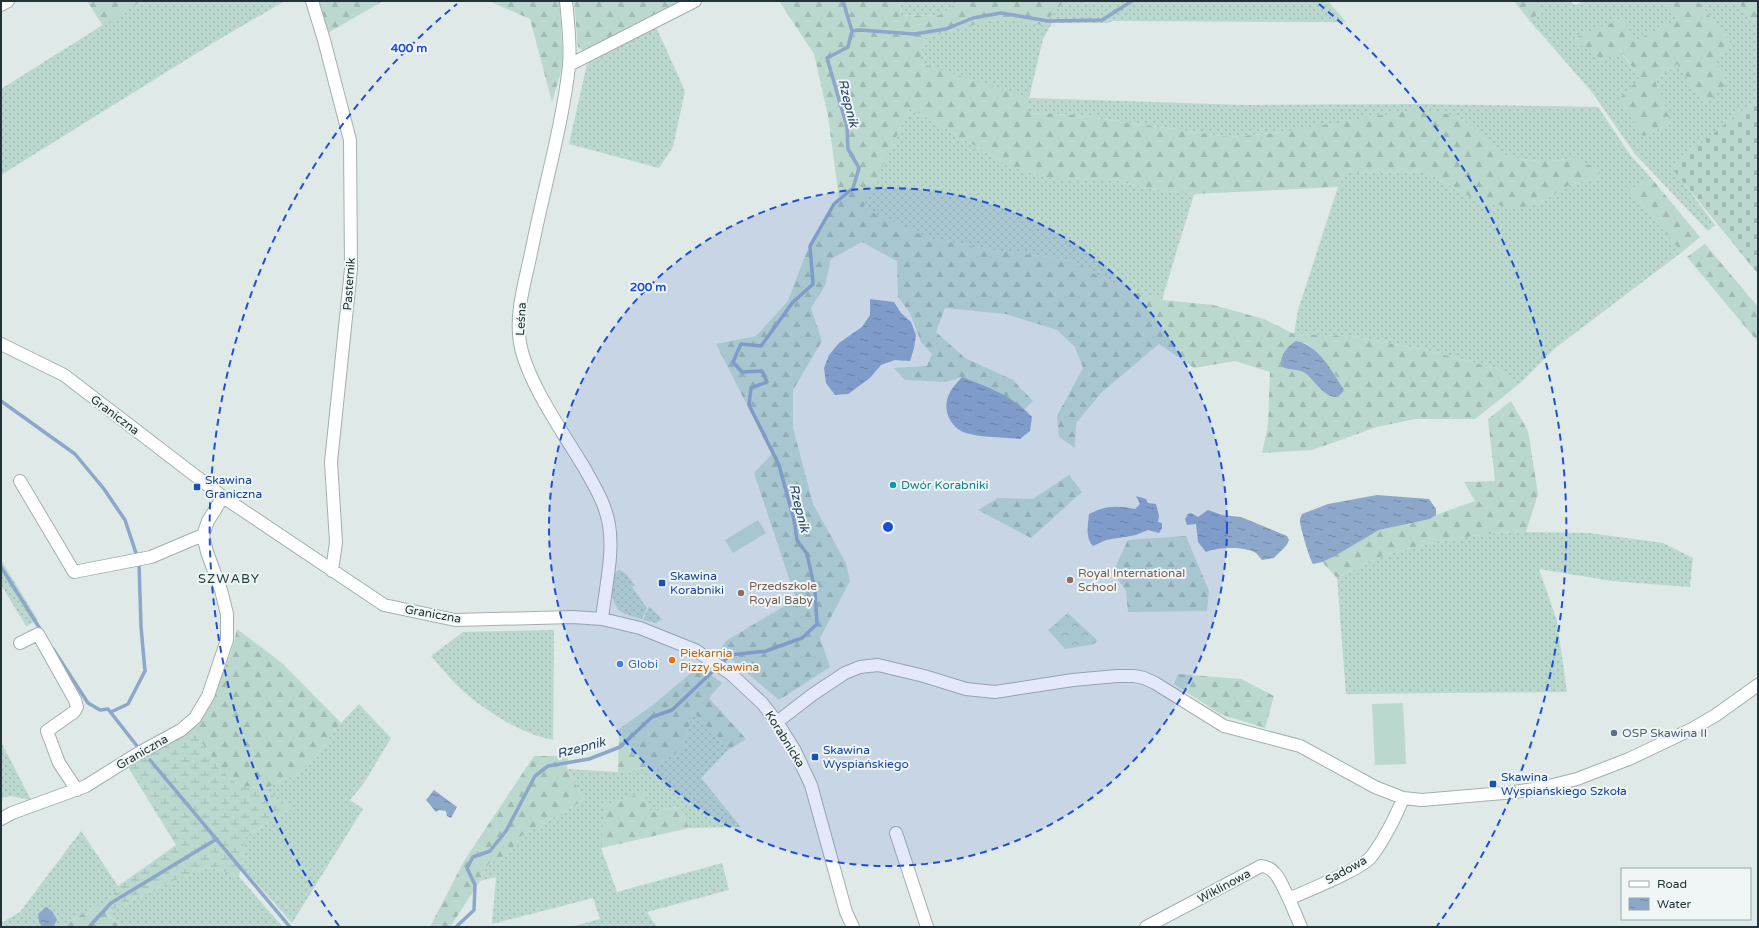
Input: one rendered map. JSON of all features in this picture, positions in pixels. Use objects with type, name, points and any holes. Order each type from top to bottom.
[{"type":"street","points":[[1,5],[8,1]]},
{"type":"street","name":"Pasternik","points":[[312,1],[324,40],[350,140],[351,269],[331,462],[336,542],[332,571]]},
{"type":"street","name":"Leśna","points":[[566,1],[569,65],[558,130],[541,200],[524,285],[519,316],[519,331],[522,350],[533,380],[589,476],[600,497],[606,513],[610,536],[610,550],[602,619]]},
{"type":"street","points":[[569,65],[695,1]]},
{"type":"street","name":"Graniczna","points":[[1,344],[64,375],[223,497],[384,605],[455,620],[573,617],[602,619],[640,628],[673,641]]},
{"type":"street","points":[[20,481],[74,572],[151,556],[203,535],[208,521],[223,497]]},
{"type":"street","name":"Graniczna","points":[[1,819],[12,813],[78,790],[181,730],[195,718],[208,696],[224,653],[228,628],[227,614],[221,590],[207,552],[203,535]]},
{"type":"street","points":[[20,643],[38,634],[75,700],[76,706],[74,712],[47,731],[59,763],[78,790]]},
{"type":"street","name":"Korabnicka","points":[[673,641],[704,655],[731,674],[758,699],[777,722],[798,757],[811,785],[846,912],[853,927]]},
{"type":"street","points":[[777,722],[812,695],[845,673],[860,668],[878,666],[924,676],[966,689],[995,692],[1073,680],[1134,676],[1144,678],[1155,683],[1224,726],[1300,746],[1375,787],[1403,798],[1443,800],[1515,792],[1545,787],[1577,779],[1630,759],[1692,729],[1716,715],[1758,685]]},
{"type":"street","name":"Sadowa","points":[[1289,899],[1348,872],[1370,858],[1398,814],[1403,798]]},
{"type":"street","points":[[896,833],[927,927]]},
{"type":"street","name":"Wiklinowa","points":[[1146,927],[1261,866],[1266,866],[1272,870],[1277,876],[1289,899]]},
{"type":"street","points":[[1289,899],[1301,927]]},
{"type":"green space","points":[[87,1],[141,1],[103,26]]},
{"type":"green space","points":[[141,1],[285,1],[221,38],[1,175],[1,89]]},
{"type":"green space","points":[[316,1],[383,1],[326,34]]},
{"type":"green space","points":[[489,1],[560,1],[563,65],[552,102],[530,19]]},
{"type":"green space","points":[[574,1],[688,1],[587,52],[578,48]]},
{"type":"green space","points":[[779,1],[899,1],[901,16],[940,15],[960,1],[1059,1],[1063,3],[1042,25],[999,18],[925,38],[919,63],[1029,98],[1029,113],[1075,115],[1229,137],[1275,133],[1418,109],[1458,116],[1506,157],[1547,162],[1574,158],[1601,171],[1594,179],[1569,185],[1536,205],[1511,208],[1476,200],[1425,172],[1345,173],[1338,187],[1194,194],[1151,189],[1111,179],[1050,178],[1006,164],[910,108],[863,208],[929,238],[992,250],[1066,259],[1125,289],[1162,300],[1213,305],[1264,319],[1294,334],[1351,336],[1426,350],[1498,369],[1518,385],[1475,419],[1415,419],[1377,427],[1312,450],[1262,453],[1268,425],[1270,372],[1235,361],[1194,368],[1159,344],[1102,392],[1076,423],[1075,448],[1059,437],[1057,416],[1083,368],[1075,347],[1057,330],[1006,314],[945,308],[936,332],[965,358],[1013,380],[1033,401],[1025,409],[986,386],[962,377],[946,382],[905,380],[894,368],[927,366],[932,354],[921,342],[910,313],[898,297],[897,261],[862,242],[831,259],[825,286],[811,308],[822,341],[793,390],[793,428],[813,504],[846,563],[850,581],[820,638],[830,667],[779,700],[720,650],[726,641],[796,599],[754,473],[772,454],[716,344],[756,336],[788,301],[807,251],[839,198],[828,116],[814,54]],"holes":[[[1303,342],[1321,356],[1336,376],[1344,390],[1311,379],[1305,373],[1292,368]]]},
{"type":"green space","points":[[899,1],[960,1],[940,15],[901,16]]},
{"type":"green space","points":[[1059,1],[1328,1],[1346,22],[1113,21],[1106,23],[1052,23],[1043,39],[1029,98],[1245,105],[1417,104],[1598,107],[1631,156],[1652,179],[1630,190],[1682,252],[1554,349],[1518,385],[1498,369],[1426,350],[1351,336],[1294,334],[1298,310],[1338,187],[1345,173],[1425,172],[1476,200],[1536,205],[1569,185],[1594,179],[1574,158],[1547,162],[1506,157],[1458,116],[1229,137],[1075,115],[1028,113],[918,63],[925,38],[999,17],[1042,25],[1063,3]]},
{"type":"green space","points":[[1514,1],[1534,1],[1543,12],[1529,20]]},
{"type":"green space","points":[[1534,1],[1570,1],[1575,5],[1583,1],[1665,1],[1680,18],[1637,40],[1603,61],[1620,51],[1640,78],[1655,81],[1677,64],[1705,104],[1715,60],[1730,43],[1698,1],[1738,1],[1750,19],[1758,20],[1758,98],[1672,167],[1715,225],[1708,231],[1635,154],[1592,92],[1529,20],[1543,12]]},
{"type":"green space","points":[[1665,1],[1698,1],[1730,43],[1715,60],[1728,83],[1705,104],[1677,64],[1655,81],[1672,124],[1643,136],[1619,99],[1640,78],[1621,51],[1603,61],[1572,39],[1621,19],[1637,40],[1679,18]]},
{"type":"green space","points":[[1738,1],[1758,1],[1758,20],[1750,19]]},
{"type":"green space","points":[[656,27],[685,91],[673,147],[659,168],[569,144],[587,64]]},
{"type":"green space","points":[[1758,98],[1758,274],[1671,167]]},
{"type":"green space","points":[[910,108],[1006,164],[1050,178],[1111,179],[1151,189],[1194,194],[1162,300],[1125,289],[1066,259],[992,250],[929,238],[862,208]]},
{"type":"green space","points":[[1652,179],[1700,237],[1682,252],[1630,190]]},
{"type":"green space","points":[[1705,244],[1758,307],[1758,342],[1687,257]]},
{"type":"green space","points":[[1511,401],[1528,431],[1538,494],[1526,532],[1495,533],[1439,541],[1382,556],[1337,578],[1322,562],[1379,530],[1430,519],[1436,515],[1475,501],[1464,482],[1495,481],[1488,419]]},
{"type":"green space","points":[[1069,475],[1082,492],[1031,538],[978,510],[998,498],[1033,499]]},
{"type":"green space","points":[[758,520],[766,533],[733,553],[725,540]]},
{"type":"green space","points":[[1495,533],[1589,533],[1663,543],[1693,558],[1690,587],[1612,581],[1539,569],[1557,621],[1567,692],[1346,694],[1337,578],[1382,556],[1439,541]]},
{"type":"green space","points":[[1186,536],[1209,591],[1207,611],[1128,612],[1126,591],[1113,572],[1128,540]]},
{"type":"green space","points":[[1,560],[38,620],[26,626],[1,585]]},
{"type":"green space","points":[[619,570],[626,574],[635,585],[632,587],[647,608],[642,619],[620,611],[614,602],[612,584],[615,573]]},
{"type":"green space","points":[[649,606],[662,619],[656,623],[643,620]]},
{"type":"green space","points":[[1068,613],[1097,640],[1095,644],[1065,649],[1048,630]]},
{"type":"green space","points":[[237,629],[282,663],[341,723],[304,771],[264,789],[238,785],[219,768],[192,728],[225,668]]},
{"type":"green space","points":[[554,630],[553,740],[540,737],[516,727],[493,714],[462,690],[431,656],[463,632]]},
{"type":"green space","points":[[699,666],[722,683],[709,698],[746,739],[728,750],[693,711],[683,748],[657,766],[618,772],[619,729],[653,705]]},
{"type":"green space","points":[[1178,674],[1241,679],[1274,696],[1265,728],[1220,714],[1174,684]]},
{"type":"green space","points":[[1403,703],[1406,764],[1375,765],[1372,704]]},
{"type":"green space","points":[[359,704],[391,738],[364,783],[350,800],[363,809],[292,923],[241,866],[246,836],[291,809],[264,789],[304,771],[341,723]]},
{"type":"green space","points":[[693,711],[728,750],[701,778],[741,827],[689,828],[680,807],[651,812],[643,793],[601,848],[617,892],[722,863],[729,890],[647,912],[657,927],[570,927],[600,919],[593,898],[492,924],[496,877],[480,881],[488,864],[508,855],[521,836],[584,800],[567,769],[618,772],[657,766],[683,748]]},
{"type":"green space","points":[[192,728],[219,768],[238,785],[264,789],[291,809],[246,836],[239,877],[208,867],[159,887],[106,913],[109,900],[118,886],[176,845],[128,767],[141,757]]},
{"type":"green space","points":[[1,742],[31,800],[11,796],[1,798]]},
{"type":"green space","points":[[534,756],[568,756],[567,769],[584,800],[521,836],[508,855],[488,864],[480,881],[450,927],[430,927],[464,861]]},
{"type":"green space","points":[[643,793],[651,812],[680,807],[689,828],[601,848],[604,805]]},
{"type":"green space","points":[[81,831],[118,886],[109,900],[58,927],[1,927],[1,923],[20,912]]},
{"type":"green space","points":[[208,867],[239,877],[283,927],[121,927],[106,913],[159,887]]},
{"type":"green space","points":[[109,900],[106,914],[121,927],[58,927]]},
{"type":"water","points":[[870,299],[894,302],[901,313],[911,322],[916,335],[910,361],[895,360],[881,365],[870,378],[848,394],[835,395],[826,383],[824,368],[829,355],[839,343],[862,327],[870,315]]},
{"type":"water","points":[[1296,341],[1304,343],[1312,348],[1330,367],[1344,390],[1339,395],[1334,397],[1324,392],[1305,373],[1299,370],[1281,366],[1282,358],[1285,352]]},
{"type":"water","points":[[962,377],[1000,393],[1025,410],[1032,417],[1030,431],[1020,439],[974,435],[957,429],[947,414],[946,405],[949,394]]},
{"type":"water","points":[[1377,495],[1429,499],[1436,509],[1436,515],[1430,519],[1379,530],[1333,557],[1313,564],[1301,528],[1300,518],[1302,514],[1328,504]]},
{"type":"water","points":[[1136,496],[1146,499],[1148,503],[1156,504],[1159,516],[1158,522],[1162,523],[1162,528],[1159,533],[1148,530],[1136,535],[1106,540],[1093,546],[1090,543],[1088,535],[1089,514],[1101,509],[1112,507],[1135,509],[1140,504]]},
{"type":"water","points":[[1208,510],[1222,515],[1241,517],[1287,536],[1289,540],[1288,543],[1274,558],[1262,560],[1256,553],[1239,548],[1224,548],[1206,552],[1198,542],[1196,524],[1187,525],[1185,519],[1188,514],[1191,513],[1198,517]]},
{"type":"water","points":[[434,790],[457,807],[451,818],[447,816],[446,811],[439,810],[436,812],[426,800]]},
{"type":"water","points":[[46,907],[52,911],[57,920],[53,927],[42,927],[39,922],[38,914]]},
{"type":"waterway","name":"Rzepnik","points":[[456,927],[474,910],[475,885],[467,868],[473,857],[490,851],[506,831],[535,776],[548,766],[589,759],[620,747],[652,717],[672,710],[730,655],[766,651],[802,638],[817,624],[815,590],[807,554],[797,540],[794,520],[779,465],[749,405],[751,388],[767,382],[762,371],[742,372],[733,362],[741,344],[761,346],[793,302],[813,284],[810,246],[834,204],[853,188],[859,168],[848,149],[847,127],[827,58],[848,47],[852,31],[843,1]]},
{"type":"waterway","points":[[852,31],[860,30],[914,34],[946,29],[973,18],[1001,13],[1048,21],[1102,20],[1132,1]]},
{"type":"waterway","points":[[1,401],[75,454],[104,489],[125,520],[137,556]]},
{"type":"waterway","points":[[111,712],[128,704],[145,671],[141,627],[139,563]]},
{"type":"waterway","points":[[1,567],[42,632]]},
{"type":"waterway","points":[[53,649],[88,703],[100,710],[108,709],[137,746]]},
{"type":"waterway","points":[[150,760],[290,927]]},
{"type":"waterway","points":[[89,927],[111,903],[215,840]]},
{"type":"place","name":"Dwór Korabniki","points":[[893,485]]},
{"type":"place","name":"Skawina Graniczna","points":[[197,487]]},
{"type":"place","name":"Royal International School","points":[[1070,580]]},
{"type":"place","name":"Skawina Korabniki","points":[[662,583]]},
{"type":"place","name":"Przedszkole Royal Baby","points":[[741,593]]},
{"type":"place","name":"Piekarnia Pizzy Skawina","points":[[672,660]]},
{"type":"place","name":"Globi","points":[[620,664]]},
{"type":"place","name":"OSP Skawina II","points":[[1614,733]]},
{"type":"place","name":"Skawina Wyspiańskiego","points":[[815,757]]},
{"type":"place","name":"Skawina Wyspiańskiego Szkoła","points":[[1493,784]]},
{"type":"district","name":"SZWABY","points":[[229,578]]}]
